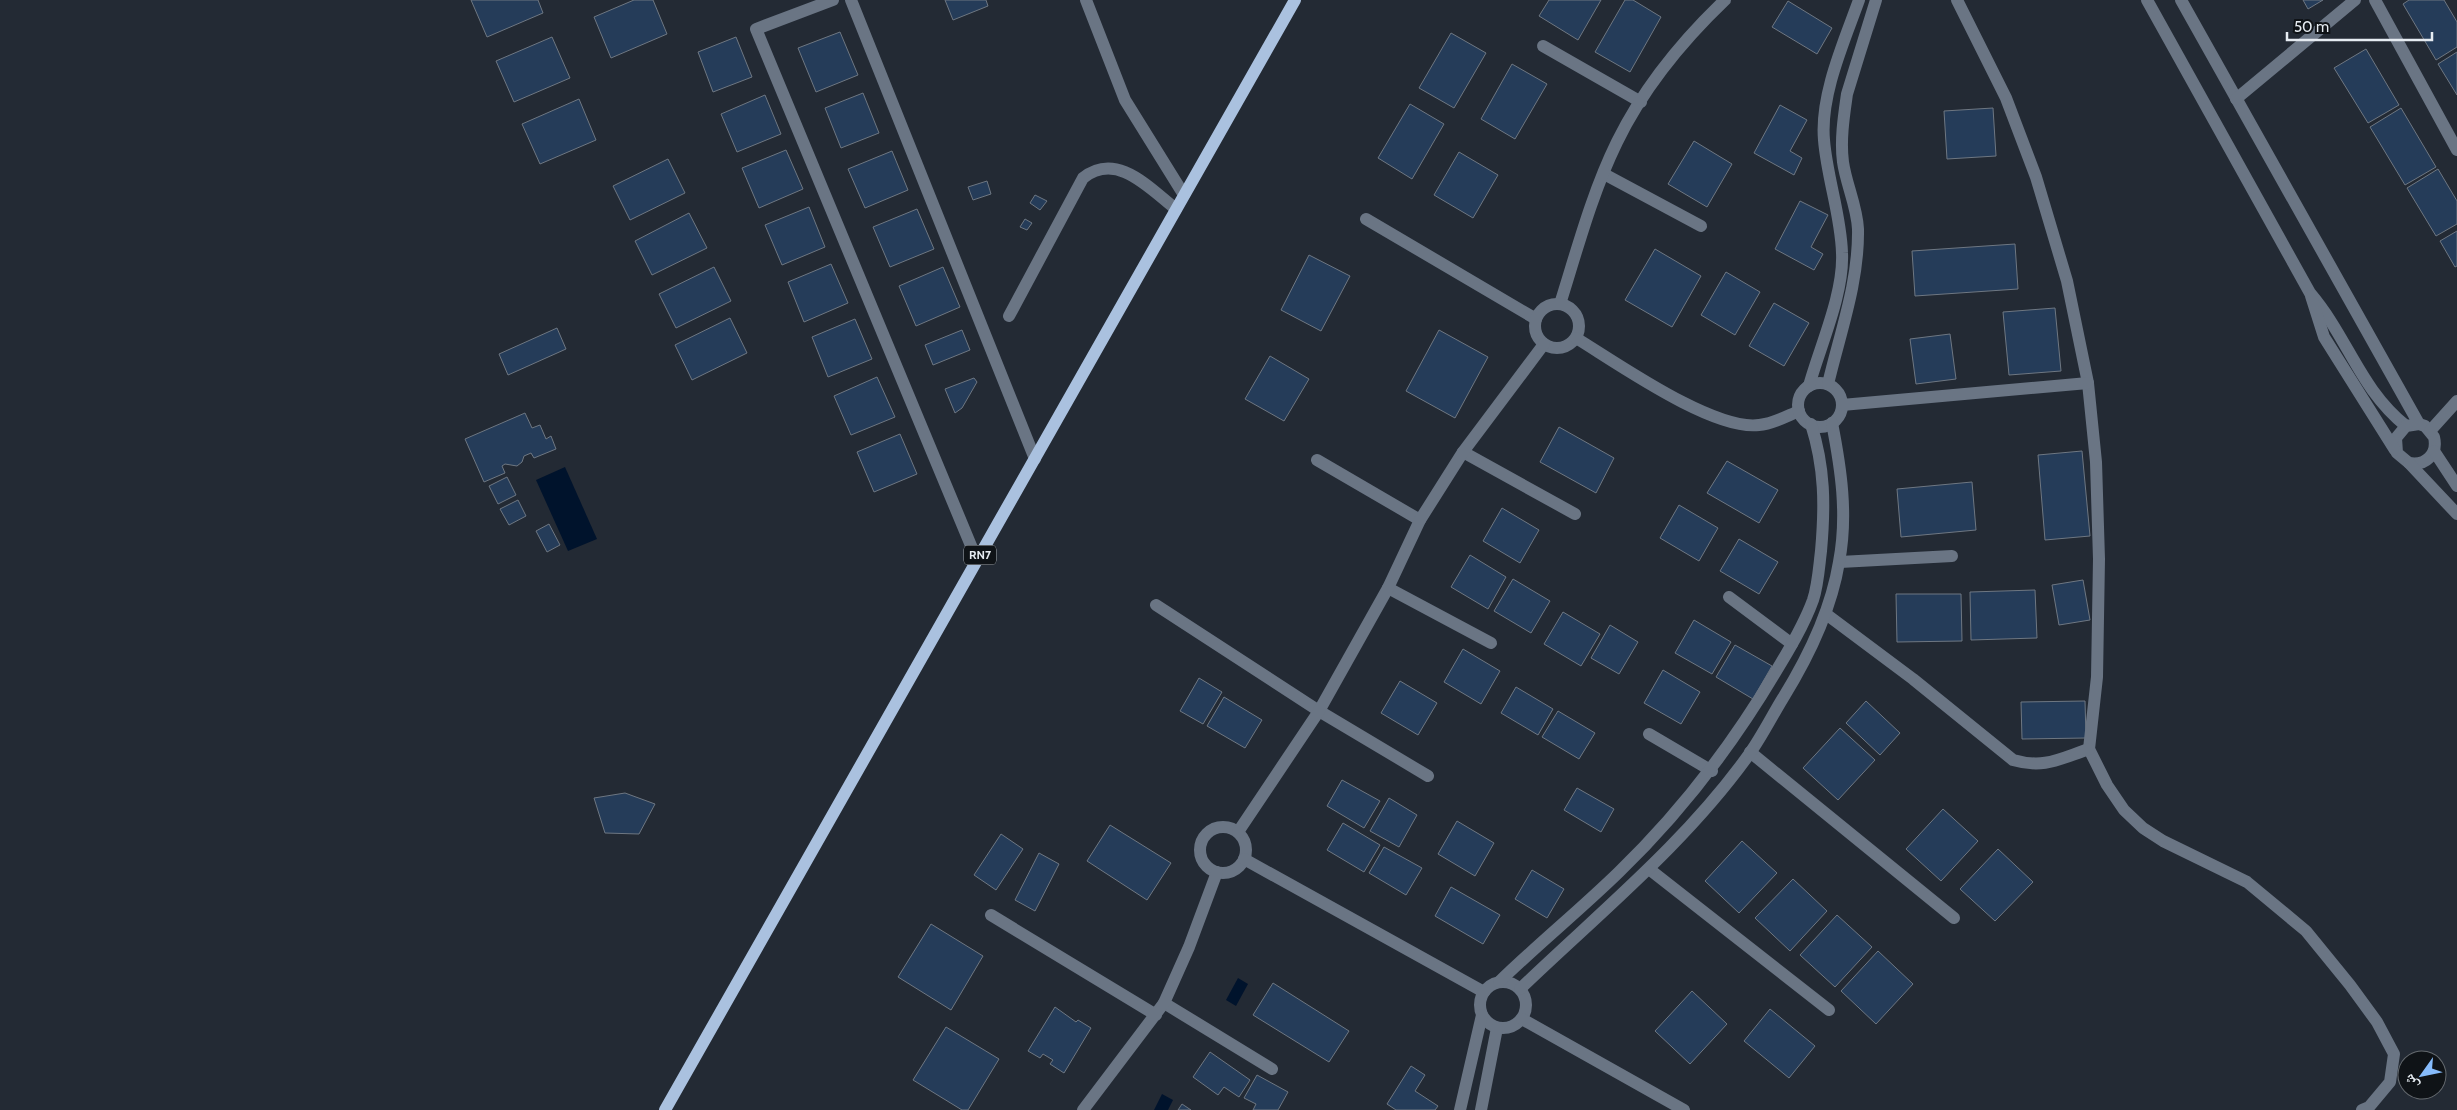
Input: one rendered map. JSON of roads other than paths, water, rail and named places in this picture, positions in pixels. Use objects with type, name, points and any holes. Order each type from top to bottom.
[{"type":"main road","name":"RN7","points":[[665,1110],[1294,0]]},
{"type":"street","points":[[833,0],[756,29],[977,560]]},
{"type":"street","points":[[852,0],[1035,458]]},
{"type":"street","points":[[1086,0],[1125,100],[1184,195]]},
{"type":"street","points":[[1560,304],[1604,174],[1617,142],[1664,66],[1683,42],[1724,0]]},
{"type":"street","points":[[1809,386],[1828,384],[1834,388],[1842,405],[1839,416],[1832,423],[1818,427],[1802,418],[1799,412],[1801,394],[1809,386],[1833,306],[1842,254],[1824,137],[1827,104],[1837,62],[1859,0]]},
{"type":"street","points":[[1828,384],[1855,281],[1858,248],[1858,226],[1843,161],[1845,109],[1876,0]]},
{"type":"street","points":[[1957,0],[2006,98],[2036,177],[2067,281],[2088,383],[2096,462],[2099,559],[2097,677],[2089,749],[2107,785],[2124,810],[2143,828],[2163,842],[2247,882],[2306,931],[2350,985],[2376,1022],[2394,1054],[2390,1082],[2369,1107],[2362,1110]]},
{"type":"street","points":[[2147,0],[2310,293],[2335,325],[2371,390],[2382,404],[2434,437],[2434,451],[2457,486]]},
{"type":"street","points":[[2181,0],[2419,427]]},
{"type":"street","points":[[2236,99],[2355,0]]},
{"type":"street","points":[[2375,0],[2457,150]]},
{"type":"street","points":[[1543,46],[1641,102]]},
{"type":"street","points":[[1009,316],[1083,178],[1090,173],[1106,167],[1123,170],[1176,209]]},
{"type":"street","points":[[1604,174],[1701,226]]},
{"type":"street","points":[[1366,219],[1536,319]]},
{"type":"street","points":[[2310,293],[2324,338],[2397,453],[2409,463],[2457,514]]},
{"type":"street","points":[[1560,304],[1567,306],[1576,315],[1579,330],[1576,338],[1565,347],[1558,348],[1544,344],[1535,332],[1536,319],[1539,312],[1548,306],[1560,304]]},
{"type":"street","points":[[1576,338],[1705,414],[1734,424],[1759,425],[1799,412]]},
{"type":"street","points":[[1238,832],[1319,711],[1388,588],[1420,520],[1463,452],[1544,344]]},
{"type":"street","points":[[1842,405],[2088,383]]},
{"type":"street","points":[[2397,453],[2396,438],[2419,427],[2457,400]]},
{"type":"street","points":[[1520,989],[1650,869],[1714,797],[1750,752],[1797,676],[1826,614],[1840,562],[1844,504],[1839,460],[1832,423]]},
{"type":"street","points":[[1460,1110],[1482,1016],[1480,1000],[1484,992],[1499,982],[1541,941],[1619,872],[1712,771],[1753,710],[1792,644],[1814,599],[1823,533],[1824,484],[1820,458],[1811,424]]},
{"type":"street","points":[[2409,463],[2424,462],[2434,451]]},
{"type":"street","points":[[1463,452],[1575,514]]},
{"type":"street","points":[[1317,460],[1420,520]]},
{"type":"street","points":[[1840,562],[1952,556]]},
{"type":"street","points":[[1388,588],[1491,643]]},
{"type":"street","points":[[1728,598],[1792,644]]},
{"type":"street","points":[[1156,605],[1319,711],[1428,776]]},
{"type":"street","points":[[1826,614],[1912,679],[2013,760],[2030,765],[2044,764],[2089,749]]},
{"type":"street","points":[[1649,734],[1712,771]]},
{"type":"street","points":[[1750,752],[1954,918]]},
{"type":"street","points":[[1224,826],[1238,832],[1246,844],[1244,859],[1233,871],[1217,872],[1204,864],[1199,850],[1200,842],[1204,835],[1216,827],[1224,826]]},
{"type":"street","points":[[1244,859],[1484,992]]},
{"type":"street","points":[[1650,869],[1829,1010]]},
{"type":"street","points":[[1084,1110],[1164,1003],[1189,947],[1217,872]]},
{"type":"street","points":[[991,914],[1156,1015]]},
{"type":"street","points":[[1482,1016],[1488,1023],[1497,1028],[1512,1028],[1522,1019],[1527,1004],[1520,989],[1514,984],[1499,982]]},
{"type":"street","points":[[1164,1003],[1272,1069]]},
{"type":"street","points":[[1522,1019],[1684,1110]]},
{"type":"street","points":[[1481,1110],[1497,1028]]},
{"type":"water","points":[[565,467],[597,539],[568,551],[536,480]]},
{"type":"water","points":[[1238,978],[1248,984],[1236,1006],[1226,1000]]},
{"type":"water","points":[[1162,1094],[1173,1100],[1168,1110],[1154,1110]]}]
